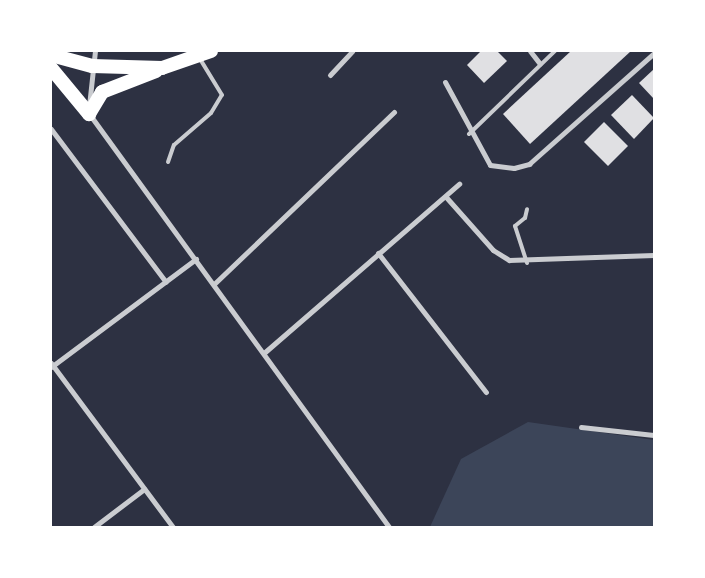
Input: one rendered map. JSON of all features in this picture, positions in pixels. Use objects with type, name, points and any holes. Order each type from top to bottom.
[{"type":"highway","points":[[51,68],[90,114],[102,92],[162,68],[205,54]]},
{"type":"highway","points":[[51,55],[92,66],[162,68]]},
{"type":"street","points":[[95,51],[92,66],[90,114],[265,352],[389,527]]},
{"type":"street","points":[[330,75],[352,51]]},
{"type":"street","points":[[530,51],[540,64]]},
{"type":"street","points":[[444,82],[469,134],[490,165],[500,169],[529,164],[654,53]]},
{"type":"street","points":[[214,284],[394,112]]},
{"type":"street","points":[[51,129],[166,282]]},
{"type":"street","points":[[265,352],[459,184]]},
{"type":"street","points":[[446,197],[493,250],[509,260],[527,263],[654,255]]},
{"type":"street","points":[[378,253],[486,392]]},
{"type":"street","points":[[173,527],[52,365],[196,259]]},
{"type":"street","points":[[581,427],[654,434]]},
{"type":"street","points":[[94,527],[144,489]]},
{"type":"lane","points":[[469,134],[555,51]]},
{"type":"lane","points":[[168,162],[174,146],[211,113],[222,95],[205,54]]},
{"type":"lane","points":[[527,209],[525,218],[515,226],[527,263]]},
{"type":"shaded area","points":[[528,422],[654,440],[654,527],[430,527],[461,459]]},
{"type":"building","points":[[481,51],[497,51],[507,61],[484,83],[467,65]]},
{"type":"building","points":[[571,51],[631,51],[530,144],[503,114]]},
{"type":"building","points":[[654,69],[654,99],[639,83]]},
{"type":"building","points":[[632,95],[654,118],[634,139],[611,115]]},
{"type":"building","points":[[604,122],[628,146],[608,166],[584,142]]}]
